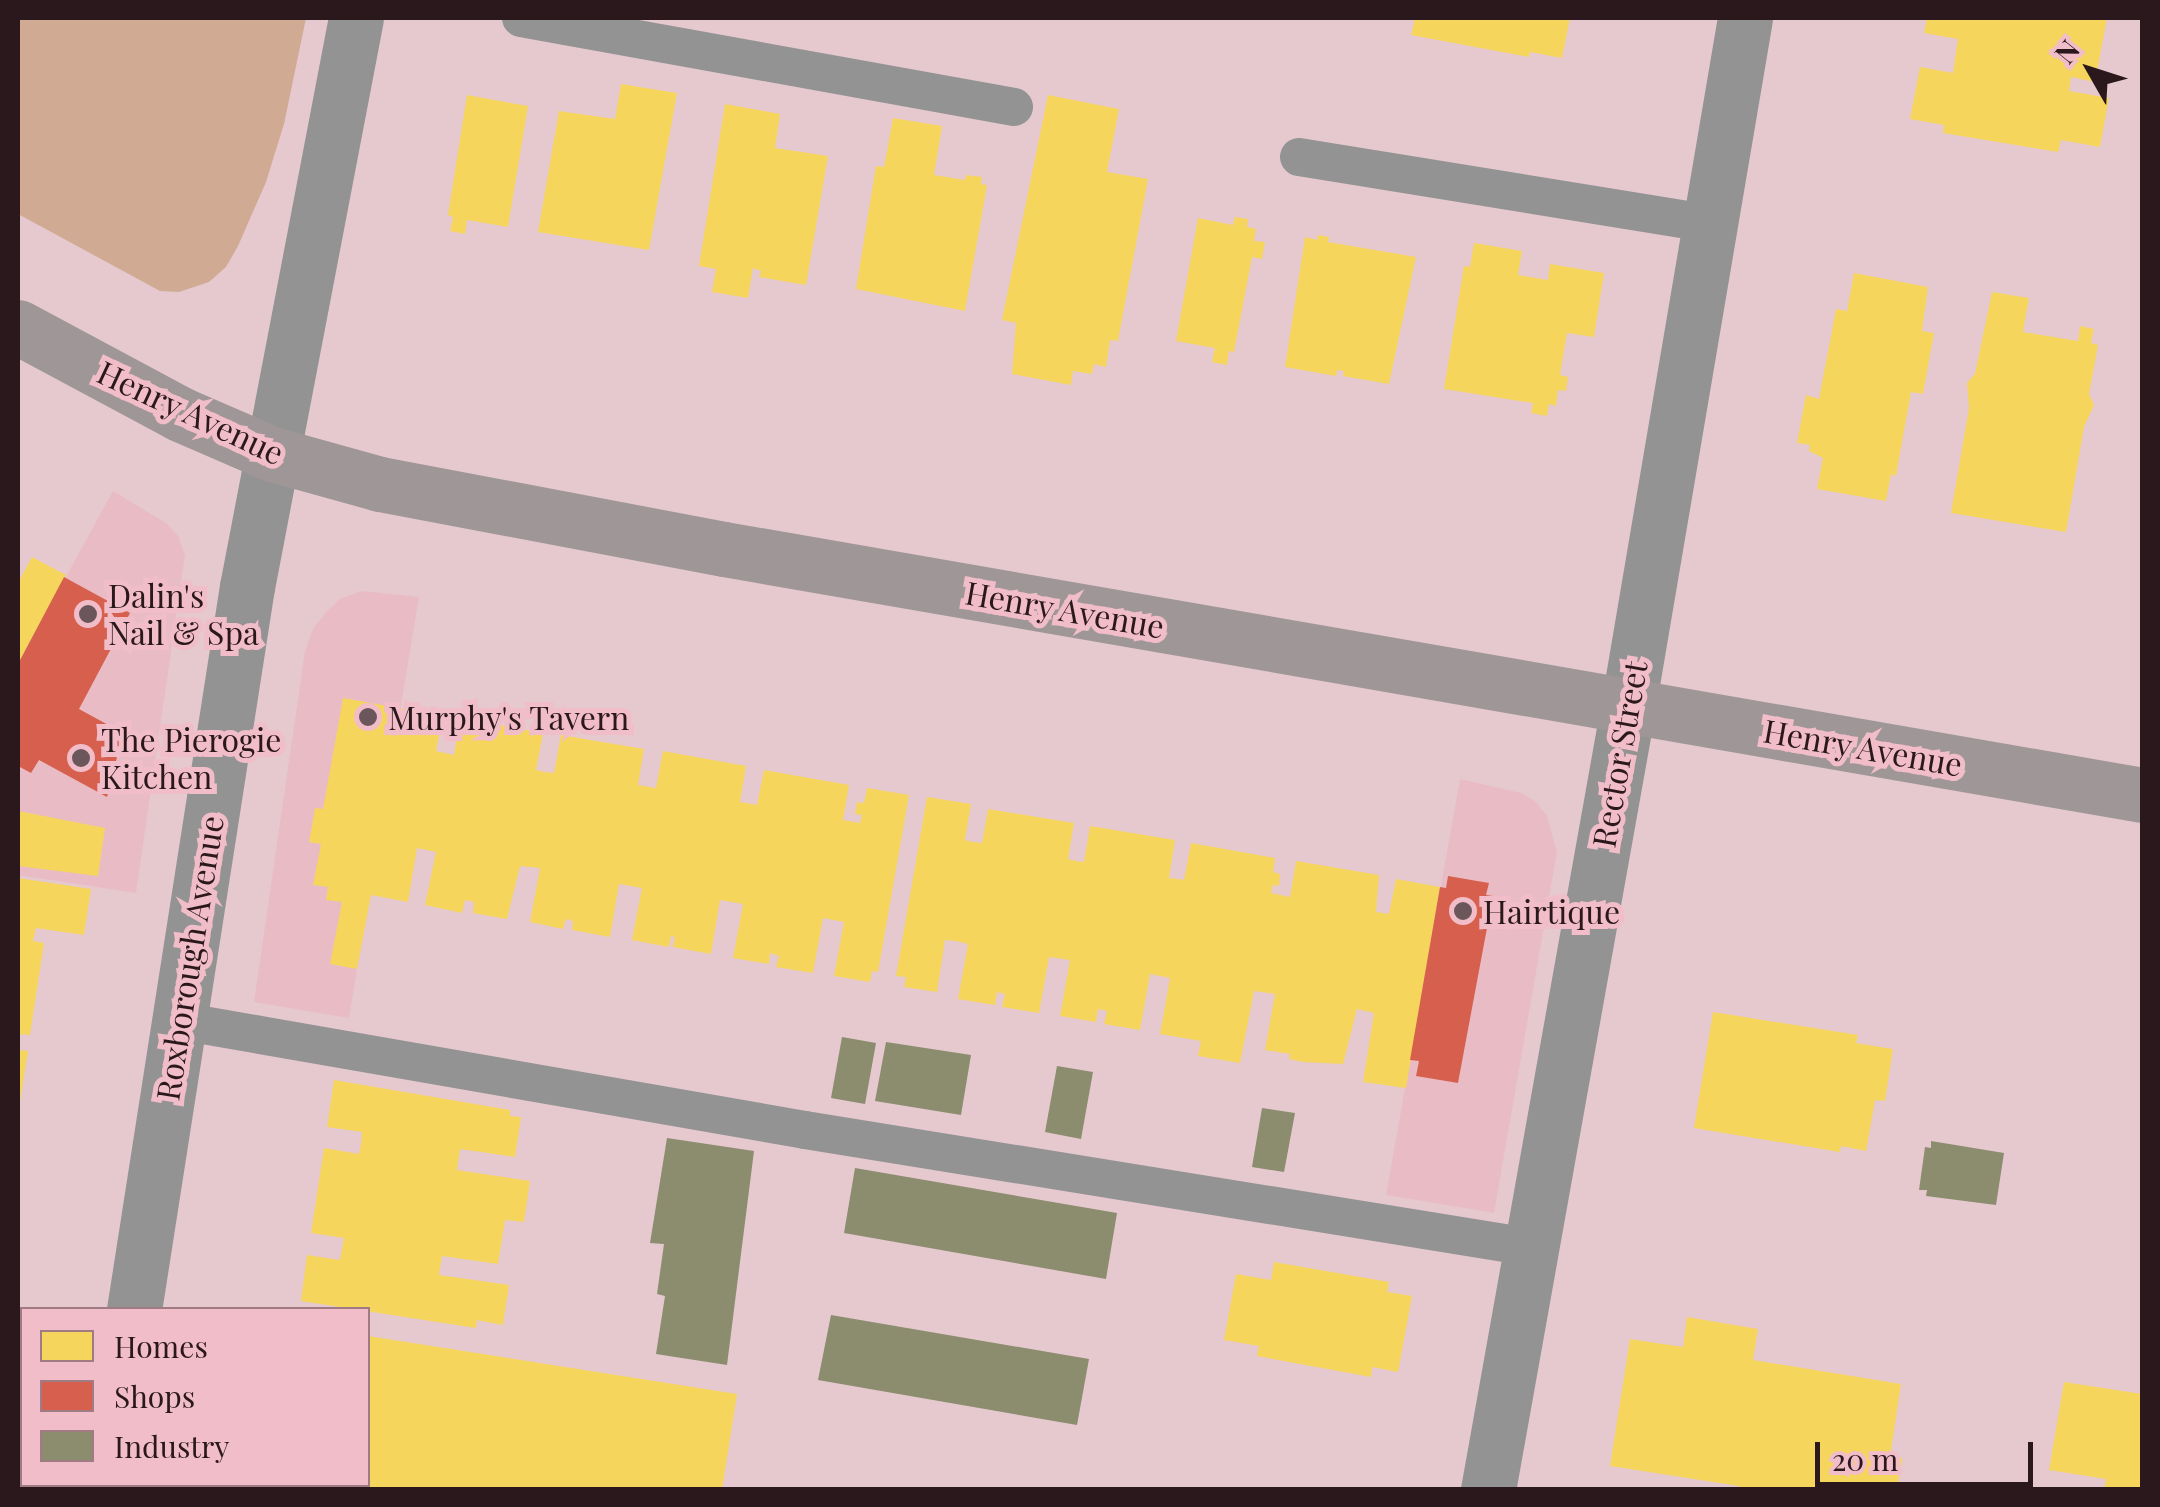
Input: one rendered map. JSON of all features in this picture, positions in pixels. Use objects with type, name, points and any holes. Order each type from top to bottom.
[{"type":"main road","name":"Henry Avenue","points":[[18,327],[180,414],[272,454],[380,484],[528,514],[2142,795]]},
{"type":"street","name":"Roxborough Avenue","points":[[134,1307],[272,454],[356,18]]},
{"type":"street","name":"Rector Street","points":[[1488,1490],[1628,706],[1744,18]]},
{"type":"lane","points":[[521,18],[1014,107]]},
{"type":"lane","points":[[1299,156],[1708,224]]},
{"type":"lane","points":[[180,1021],[824,1133],[1530,1247]]},
{"type":"shaded area","points":[[18,18],[306,18],[284,124],[266,182],[238,246],[226,267],[209,282],[179,292],[160,291],[18,214]]},
{"type":"shaded area","points":[[113,491],[166,523],[178,536],[185,555],[136,893],[18,875],[18,664]]},
{"type":"shaded area","points":[[362,591],[419,597],[349,1018],[254,1002],[305,651],[313,629],[326,612],[340,599]]},
{"type":"shaded area","points":[[1460,779],[1521,793],[1536,802],[1547,816],[1557,852],[1494,1213],[1386,1195]]},
{"type":"building: Homes","points":[[1415,18],[1570,18],[1562,58],[1530,52],[1529,57],[1411,35]]},
{"type":"building: Homes","points":[[1927,18],[2107,18],[2095,82],[2071,77],[2069,91],[2109,98],[2100,147],[2061,140],[2058,152],[1943,133],[1944,125],[1910,119],[1920,67],[1953,73],[1958,39],[1924,33]]},
{"type":"building: Homes","points":[[621,84],[677,93],[649,250],[538,232],[559,111],[615,119]]},
{"type":"building: Homes","points":[[467,95],[528,106],[508,227],[467,220],[465,234],[450,231],[453,217],[448,215]]},
{"type":"building: Homes","points":[[1048,95],[1119,109],[1107,172],[1148,179],[1118,341],[1110,340],[1106,367],[1094,364],[1092,374],[1073,371],[1071,385],[1012,374],[1016,323],[1002,320]]},
{"type":"building: Homes","points":[[725,104],[780,114],[775,148],[828,156],[806,285],[759,277],[761,271],[753,268],[748,298],[712,292],[716,269],[699,266]]},
{"type":"building: Homes","points":[[893,118],[942,126],[934,175],[965,180],[966,175],[982,177],[981,184],[987,185],[965,311],[856,289],[876,166],[884,167]]},
{"type":"building: Homes","points":[[1235,217],[1248,219],[1247,227],[1256,229],[1254,241],[1265,242],[1262,259],[1252,257],[1234,352],[1229,351],[1227,365],[1212,362],[1215,348],[1176,341],[1198,218],[1233,225]]},
{"type":"building: Homes","points":[[1318,235],[1329,237],[1328,242],[1416,257],[1389,384],[1343,376],[1344,371],[1337,370],[1336,376],[1285,367],[1305,237],[1317,240]]},
{"type":"building: Homes","points":[[1474,243],[1522,251],[1518,275],[1548,280],[1550,264],[1604,273],[1594,337],[1567,333],[1560,375],[1568,377],[1566,391],[1558,390],[1556,406],[1549,404],[1547,416],[1531,413],[1533,403],[1444,389],[1464,266],[1470,267]]},
{"type":"building: Homes","points":[[1854,273],[1928,287],[1922,331],[1934,333],[1923,394],[1911,392],[1896,476],[1891,474],[1886,501],[1817,489],[1823,458],[1809,451],[1810,445],[1797,443],[1806,395],[1819,399],[1836,309],[1847,311]]},
{"type":"building: Homes","points":[[1992,292],[2029,298],[2023,332],[2078,341],[2080,326],[2094,329],[2091,343],[2098,345],[2089,394],[2094,405],[2084,427],[2066,532],[1951,513],[1969,408],[1967,383],[1975,374]]},
{"type":"building: Homes","points":[[32,557],[66,575],[18,664],[18,583]]},
{"type":"building: Homes","points":[[343,698],[443,716],[436,751],[454,755],[460,718],[543,733],[536,770],[545,772],[554,773],[561,735],[644,749],[638,785],[656,788],[663,751],[746,766],[740,802],[757,805],[764,770],[849,785],[843,820],[860,823],[862,815],[855,814],[857,802],[864,803],[867,788],[909,795],[878,972],[872,971],[870,982],[834,976],[844,922],[823,918],[813,973],[776,967],[779,956],[770,953],[769,964],[733,958],[743,904],[720,900],[711,954],[673,947],[675,937],[671,936],[669,947],[632,940],[642,888],[619,884],[610,937],[572,930],[573,921],[566,919],[563,929],[530,922],[540,868],[520,866],[507,919],[473,913],[474,902],[465,900],[462,913],[425,905],[436,852],[417,848],[408,902],[371,895],[357,969],[330,964],[342,902],[326,900],[328,887],[313,885],[321,844],[309,842],[315,808],[323,809]]},
{"type":"building: Homes","points":[[927,797],[971,804],[965,840],[973,842],[982,843],[988,809],[1074,823],[1068,859],[1076,861],[1084,862],[1090,826],[1175,840],[1169,878],[1184,880],[1191,843],[1275,858],[1273,872],[1280,874],[1279,886],[1273,885],[1271,893],[1290,897],[1296,861],[1379,875],[1376,912],[1389,914],[1396,879],[1440,887],[1406,1088],[1363,1082],[1374,1013],[1357,1009],[1343,1064],[1303,1062],[1289,1059],[1290,1054],[1265,1050],[1275,994],[1254,991],[1240,1063],[1198,1056],[1201,1041],[1160,1034],[1170,978],[1150,974],[1140,1030],[1104,1024],[1107,1011],[1098,1009],[1096,1022],[1060,1016],[1070,960],[1049,957],[1039,1013],[1002,1007],[1005,994],[997,992],[995,1005],[958,999],[968,944],[956,941],[945,940],[937,992],[904,987],[906,977],[896,976]]},
{"type":"building: Homes","points":[[18,811],[105,828],[98,876],[18,866]]},
{"type":"building: Homes","points":[[18,878],[91,889],[84,935],[36,928],[33,941],[44,943],[30,1035],[18,1034]]},
{"type":"building: Homes","points":[[1713,1012],[1858,1035],[1856,1043],[1893,1049],[1885,1101],[1875,1100],[1866,1151],[1841,1146],[1840,1152],[1694,1128]]},
{"type":"building: Homes","points":[[18,1050],[28,1051],[20,1102],[18,1101]]},
{"type":"building: Homes","points":[[334,1080],[510,1110],[510,1116],[521,1117],[515,1157],[460,1149],[457,1170],[530,1181],[524,1222],[505,1220],[498,1264],[442,1256],[439,1275],[509,1285],[503,1325],[477,1320],[476,1328],[370,1312],[370,1307],[301,1301],[307,1255],[340,1260],[344,1238],[311,1233],[324,1148],[359,1154],[361,1145],[362,1132],[327,1127]]},
{"type":"building: Homes","points":[[1274,1262],[1389,1282],[1387,1292],[1412,1296],[1398,1372],[1372,1367],[1371,1377],[1257,1356],[1259,1346],[1224,1340],[1236,1274],[1271,1280]]},
{"type":"building: Homes","points":[[1687,1317],[1758,1329],[1753,1360],[1901,1384],[1890,1457],[1902,1458],[1897,1490],[1739,1490],[1739,1486],[1610,1466],[1630,1339],[1683,1347]]},
{"type":"building: Homes","points":[[370,1336],[737,1394],[722,1490],[298,1490],[370,1487]]},
{"type":"building: Homes","points":[[2064,1382],[2142,1394],[2142,1490],[2104,1490],[2106,1479],[2049,1470]]},
{"type":"building: Shops","points":[[64,577],[130,613],[79,709],[123,733],[107,797],[39,760],[31,773],[18,766],[18,664]]},
{"type":"building: Shops","points":[[1448,876],[1489,883],[1486,895],[1493,896],[1458,1083],[1416,1076],[1419,1061],[1410,1060],[1440,887],[1446,888]]},
{"type":"building: Industry","points":[[842,1037],[876,1043],[865,1104],[831,1098]]},
{"type":"building: Industry","points":[[886,1042],[971,1055],[961,1115],[875,1101]]},
{"type":"building: Industry","points":[[1057,1066],[1093,1072],[1081,1139],[1045,1132]]},
{"type":"building: Industry","points":[[1262,1108],[1295,1113],[1284,1172],[1252,1167]]},
{"type":"building: Industry","points":[[667,1138],[754,1151],[727,1365],[656,1354],[665,1296],[657,1294],[664,1244],[650,1243]]},
{"type":"building: Industry","points":[[1931,1141],[2004,1153],[1996,1205],[1926,1196],[1927,1190],[1919,1190],[1925,1147],[1931,1148]]},
{"type":"building: Industry","points":[[855,1168],[1117,1213],[1106,1279],[844,1233]]},
{"type":"building: Industry","points":[[831,1315],[1089,1359],[1077,1425],[818,1380]]},
{"type":"place","name":"Dalin's Nail & Spa","points":[[88,614]]},
{"type":"place","name":"Murphy's Tavern","points":[[368,717]]},
{"type":"place","name":"The Pierogie Kitchen","points":[[81,758]]},
{"type":"place","name":"Hairtique","points":[[1463,911]]}]
